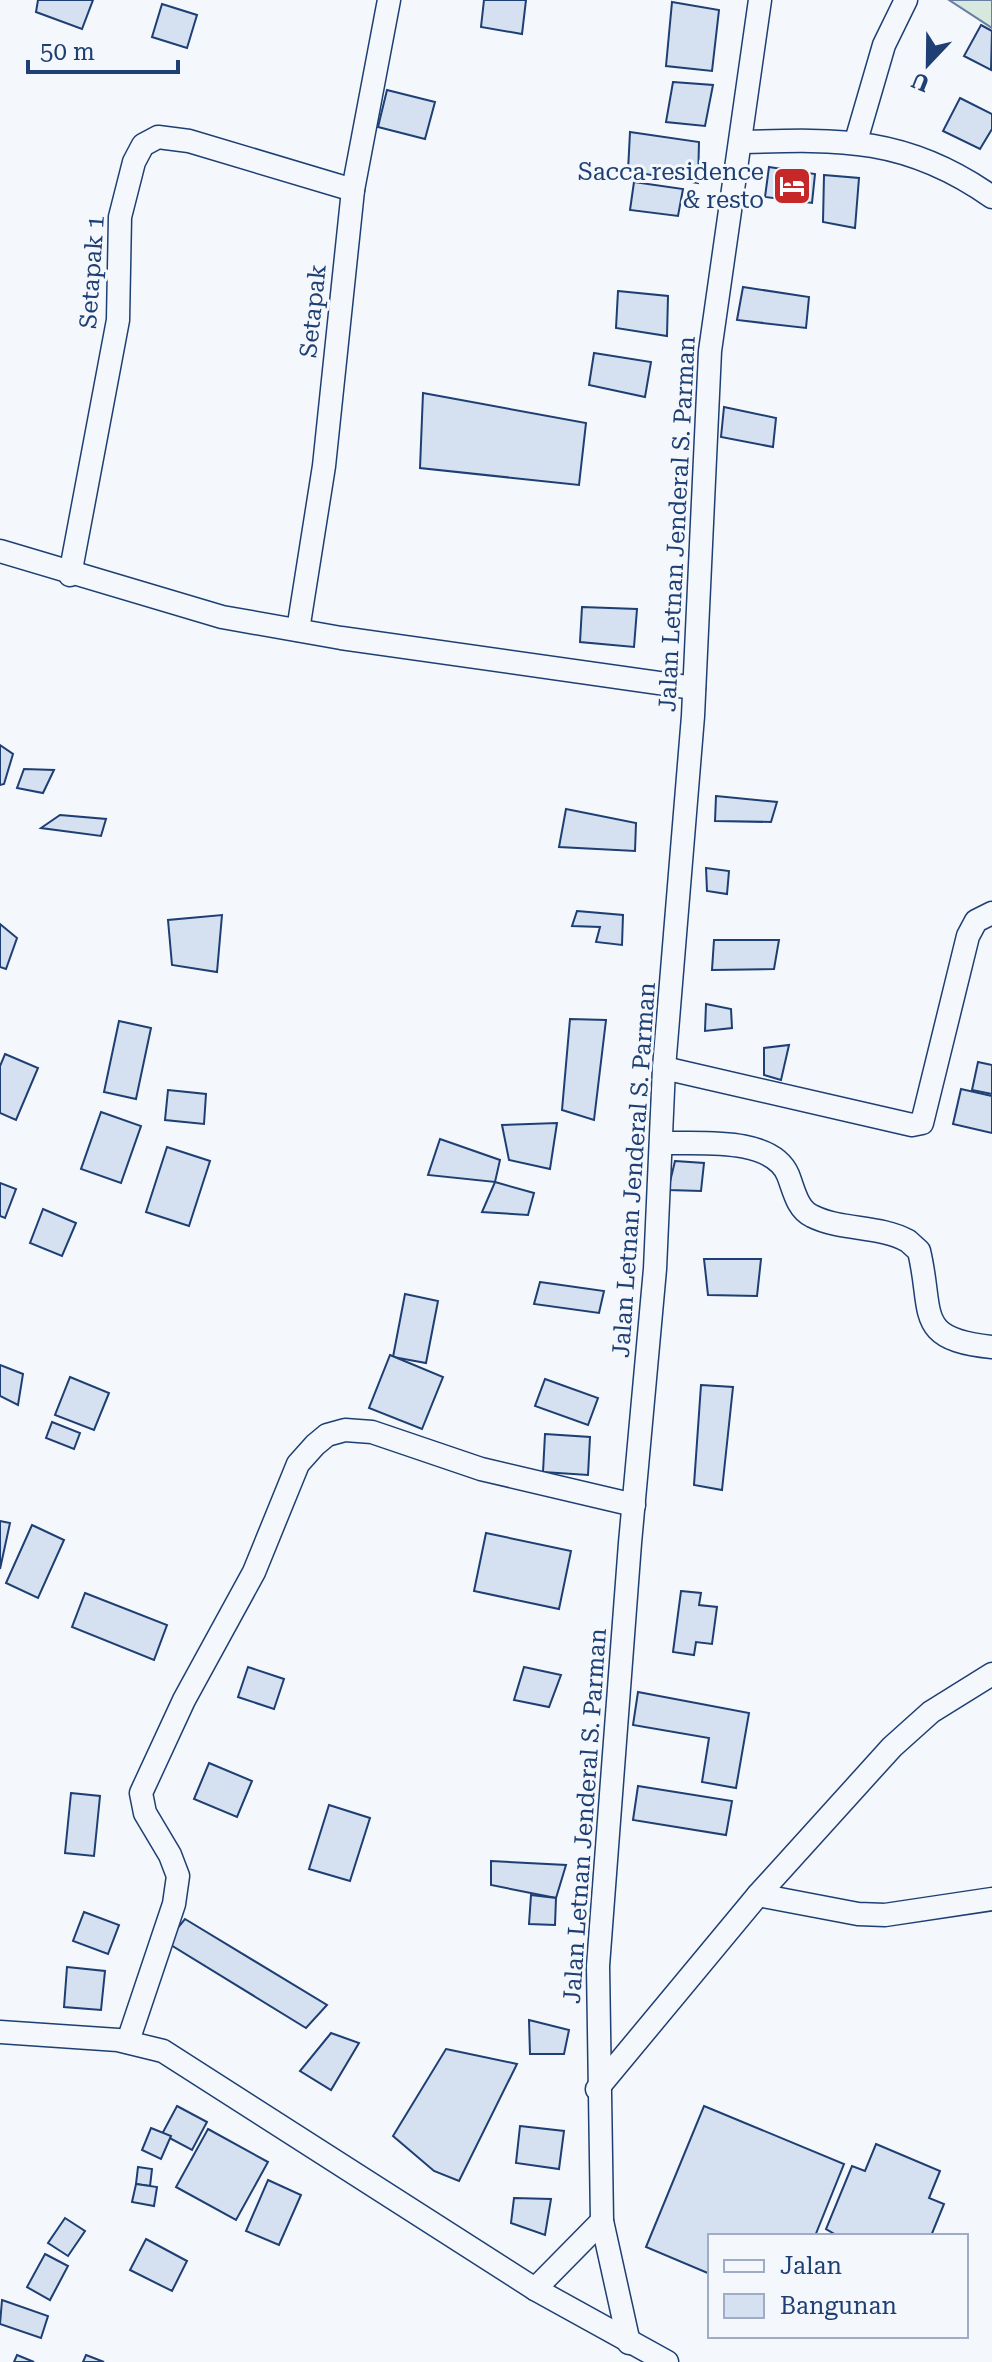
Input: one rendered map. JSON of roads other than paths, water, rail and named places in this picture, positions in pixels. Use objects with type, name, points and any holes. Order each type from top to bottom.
[{"type":"street","name":"Setapak","points":[[298,630],[324,466],[353,190],[389,0]]},
{"type":"street","name":"Jalan Letnan Jenderal S. Parman","points":[[629,2343],[602,2221],[597,2089],[598,1966],[663,1143],[664,1068],[694,688],[710,351],[760,0]]},
{"type":"street","points":[[856,141],[884,45],[906,0]]},
{"type":"street","name":"Setapak 1","points":[[70,575],[96,419],[118,320],[120,217],[134,162],[143,145],[158,137],[189,141],[353,190]]},
{"type":"street","points":[[742,142],[856,141],[899,150],[937,164],[992,197]]},
{"type":"street","points":[[0,551],[70,575],[222,617],[694,688]]},
{"type":"street","points":[[664,1068],[912,1125],[922,1123],[968,936],[976,921],[992,913]]},
{"type":"street","points":[[663,1143],[737,1145],[763,1153],[786,1171],[795,1198],[809,1215],[908,1241],[919,1251],[928,1315],[937,1332],[960,1344],[992,1347]]},
{"type":"street","points":[[128,2041],[174,1904],[178,1876],[170,1855],[145,1813],[141,1793],[184,1700],[254,1572],[298,1464],[315,1445],[327,1435],[345,1430],[372,1432],[481,1469],[634,1505]]},
{"type":"street","points":[[597,2089],[758,1895],[892,1747],[931,1712],[992,1674]]},
{"type":"street","points":[[758,1895],[885,1915],[975,1898],[992,1899]]},
{"type":"street","points":[[0,2032],[128,2041],[163,2051],[535,2289],[667,2362]]},
{"type":"street","points":[[535,2289],[602,2221]]},
{"type":"place","name":"Sacca residence & resto","points":[[792,186]]}]
